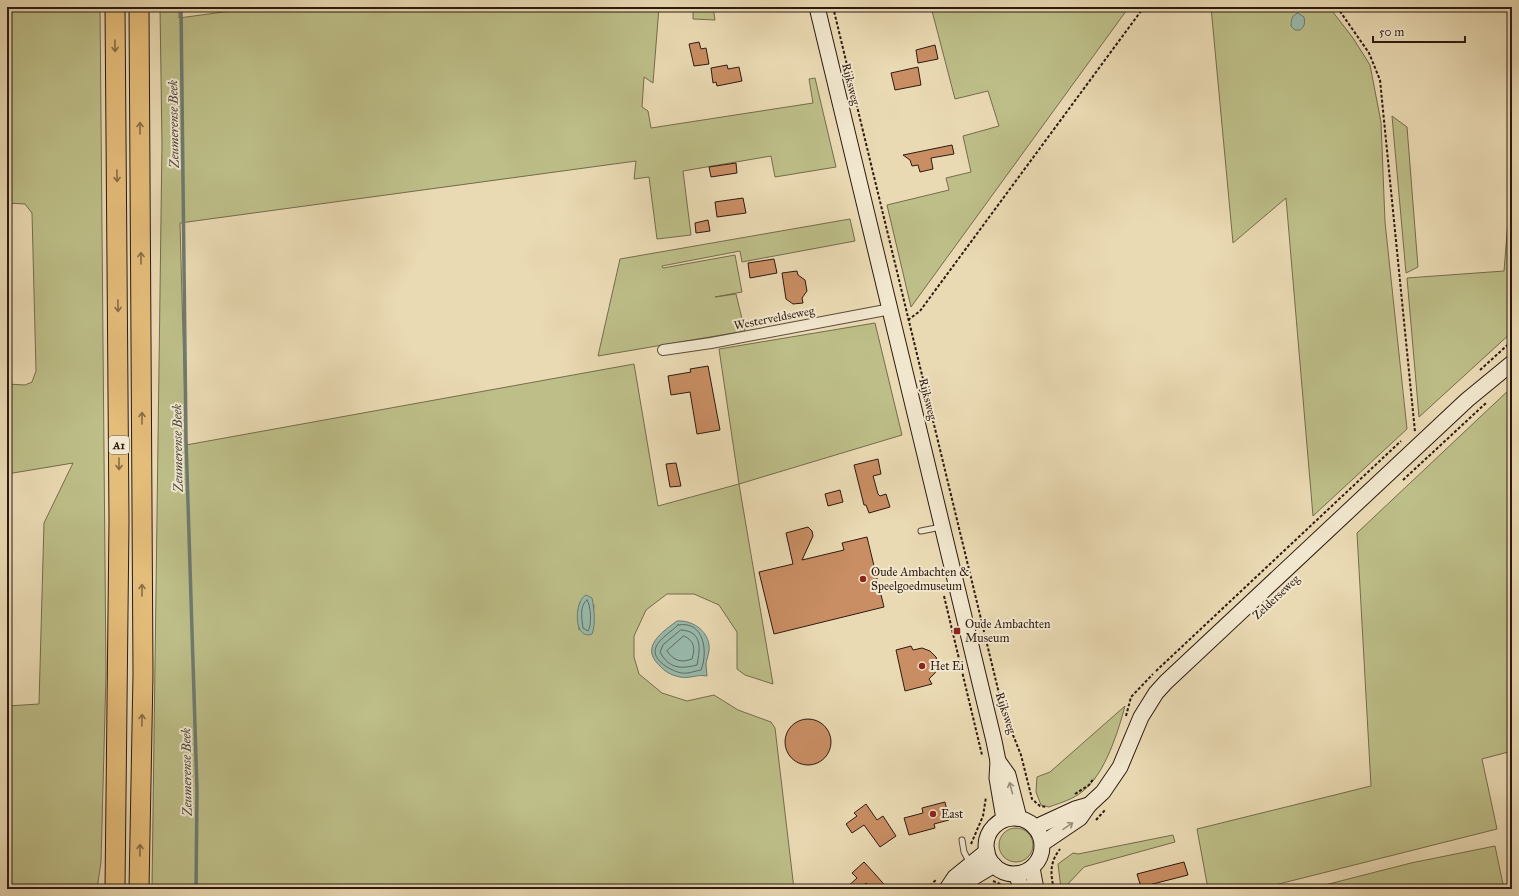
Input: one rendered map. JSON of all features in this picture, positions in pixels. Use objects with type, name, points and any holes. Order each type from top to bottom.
[{"type":"highway","name":"A1","points":[[115,7],[119,513],[115,887]]},
{"type":"highway","name":"A1","points":[[139,7],[143,674],[139,889]]},
{"type":"main road","name":"Rijksweg","points":[[817,7],[944,526],[998,761],[997,778],[1011,818]]},
{"type":"main road","name":"Zelderseweg","points":[[1043,843],[1080,818],[1089,805],[1103,792],[1114,777],[1126,754],[1141,717],[1156,693],[1166,682],[1467,400],[1512,364]]},
{"type":"main road","name":"Zelderseweg","points":[[1036,827],[1076,809],[1089,805]]},
{"type":"main road","points":[[1011,818],[1031,823],[1036,827],[1043,843],[1042,852],[1038,861],[1032,868],[1016,874],[1004,872],[994,865],[986,851],[988,835],[997,823],[1011,818]]},
{"type":"main road","points":[[947,889],[955,876],[986,851]]},
{"type":"main road","points":[[954,889],[994,865]]},
{"type":"main road","points":[[1032,868],[1036,889]]},
{"type":"main road","points":[[1016,874],[1022,889]]},
{"type":"street","name":"Westerveldseweg","points":[[662,350],[711,343],[891,309]]},
{"type":"lane","points":[[921,530],[944,526]]},
{"type":"lane","points":[[962,840],[964,852],[971,864]]},
{"type":"path","name":"Rijksweg","points":[[833,7],[1003,710],[1020,755],[1029,789]]},
{"type":"path","points":[[895,328],[920,311],[1144,7]]},
{"type":"path","points":[[1337,7],[1369,53],[1380,80],[1412,413],[1422,462]]},
{"type":"path","points":[[1399,484],[1488,402]]},
{"type":"path","points":[[1092,824],[1106,808]]},
{"type":"green space","points":[[7,7],[100,7],[106,674],[101,862],[97,889],[7,889],[7,706],[39,704],[44,523],[73,463],[7,474],[7,384],[25,385],[32,382],[36,371],[32,213],[25,204],[7,203]]},
{"type":"green space","points":[[160,7],[179,7],[179,18],[260,7],[659,7],[653,83],[644,77],[642,107],[648,111],[651,128],[813,103],[809,79],[815,78],[836,167],[775,177],[771,156],[683,171],[691,235],[657,239],[649,177],[634,179],[636,161],[180,223],[186,445],[634,364],[658,506],[739,484],[773,684],[745,675],[737,669],[737,632],[719,605],[694,594],[667,594],[646,610],[634,636],[634,657],[639,674],[662,693],[687,701],[714,695],[738,710],[771,722],[775,728],[794,889],[152,889],[162,144]],"holes":[[[580,602],[594,605],[593,617],[579,630],[578,611]]]},
{"type":"green space","points":[[693,7],[713,7],[715,20],[693,19]]},
{"type":"green space","points":[[931,7],[1129,7],[911,307],[887,205],[949,190],[946,178],[971,172],[963,136],[999,126],[988,91],[955,99]]},
{"type":"green space","points":[[1211,7],[1329,7],[1353,38],[1370,65],[1381,122],[1385,222],[1407,429],[1313,516],[1286,198],[1233,243]]},
{"type":"green space","points":[[1392,116],[1407,127],[1418,267],[1406,273]]},
{"type":"green space","points":[[1512,127],[1512,332],[1419,417],[1407,278],[1504,271],[1510,196]]},
{"type":"green space","points":[[850,219],[855,241],[742,262],[740,251],[662,266],[663,268],[735,255],[742,292],[715,297],[736,294],[745,331],[598,356],[620,259]]},
{"type":"green space","points":[[875,323],[902,435],[739,484],[719,349]]},
{"type":"green space","points":[[1512,387],[1512,751],[1482,759],[1497,829],[1259,889],[1208,889],[1197,829],[1371,786],[1357,533]]},
{"type":"green space","points":[[1125,706],[1110,752],[1091,784],[1079,794],[1067,800],[1049,807],[1041,805],[1036,792],[1037,777],[1050,772]]},
{"type":"green space","points":[[1013,828],[1019,828],[1023,829],[1030,835],[1033,845],[1032,852],[1026,859],[1019,862],[1013,862],[1009,861],[1002,855],[999,848],[999,842],[1000,838],[1006,831]]},
{"type":"green space","points":[[1173,835],[1175,842],[1084,867],[1066,886],[1067,889],[1061,889],[1058,864],[1073,853],[1078,854]]},
{"type":"green space","points":[[1495,846],[1504,889],[1309,889],[1411,863]]},
{"type":"water","points":[[1298,13],[1304,17],[1304,24],[1300,30],[1295,30],[1291,26],[1291,22],[1293,16]]},
{"type":"water","points":[[586,595],[592,598],[594,621],[592,634],[586,635],[581,632],[577,619],[579,605]]},
{"type":"water","points":[[677,621],[688,622],[698,627],[708,640],[709,652],[706,664],[707,676],[680,677],[668,673],[654,658],[652,646],[655,640]]},
{"type":"building","points":[[699,42],[701,49],[706,48],[709,64],[694,66],[689,44]]},
{"type":"building","points":[[935,45],[938,59],[918,63],[916,50]]},
{"type":"building","points":[[727,65],[728,69],[739,67],[742,81],[717,86],[716,82],[713,83],[711,68]]},
{"type":"building","points":[[918,67],[921,85],[895,90],[891,73]]},
{"type":"building","points":[[952,145],[954,154],[931,158],[933,169],[920,172],[918,165],[912,166],[910,160],[903,155]]},
{"type":"building","points":[[736,163],[737,173],[711,177],[709,167]]},
{"type":"building","points":[[743,198],[746,213],[717,217],[715,202]]},
{"type":"building","points":[[708,220],[710,231],[696,233],[695,223]]},
{"type":"building","points":[[774,259],[777,273],[750,278],[748,263]]},
{"type":"building","points":[[797,271],[798,275],[805,280],[807,291],[802,298],[803,303],[793,304],[786,299],[782,273]]},
{"type":"building","points":[[708,366],[720,430],[697,434],[690,392],[671,395],[668,376],[691,372],[690,369]]},
{"type":"building","points":[[878,459],[881,474],[873,476],[878,494],[880,496],[886,494],[890,507],[869,513],[866,505],[864,505],[854,465]]},
{"type":"building","points":[[676,463],[681,486],[670,487],[666,464]]},
{"type":"building","points":[[840,490],[843,502],[828,506],[825,494]]},
{"type":"building","points":[[808,527],[812,531],[813,536],[802,560],[844,550],[842,543],[867,537],[884,607],[774,634],[759,572],[793,564],[786,533]]},
{"type":"building","points":[[911,646],[913,650],[922,648],[930,651],[936,657],[938,665],[935,673],[929,679],[932,684],[905,691],[896,650]]},
{"type":"building","points":[[813,719],[817,720],[827,729],[830,733],[830,751],[821,761],[813,765],[803,765],[795,761],[786,751],[785,737],[789,729],[799,720]]},
{"type":"building","points":[[945,802],[949,820],[934,824],[935,828],[909,835],[904,818],[923,813],[922,808]]},
{"type":"building","points":[[866,804],[877,820],[883,816],[896,836],[880,847],[864,825],[852,833],[846,824],[857,816],[854,813]]},
{"type":"building","points":[[864,862],[888,889],[872,889],[866,883],[860,889],[845,889],[857,878],[852,873]]},
{"type":"building","points":[[1184,862],[1188,875],[1141,887],[1137,874]]},
{"type":"waterway","name":"Zeumerense Beek","points":[[181,7],[186,439],[197,790],[196,889]]},
{"type":"place","name":"Oude Ambachten & Speelgoedmuseum","points":[[863,579]]},
{"type":"place","name":"Oude Ambachten Museum","points":[[957,631]]},
{"type":"place","name":"Het Ei","points":[[922,666]]},
{"type":"place","name":"East","points":[[933,814]]}]
